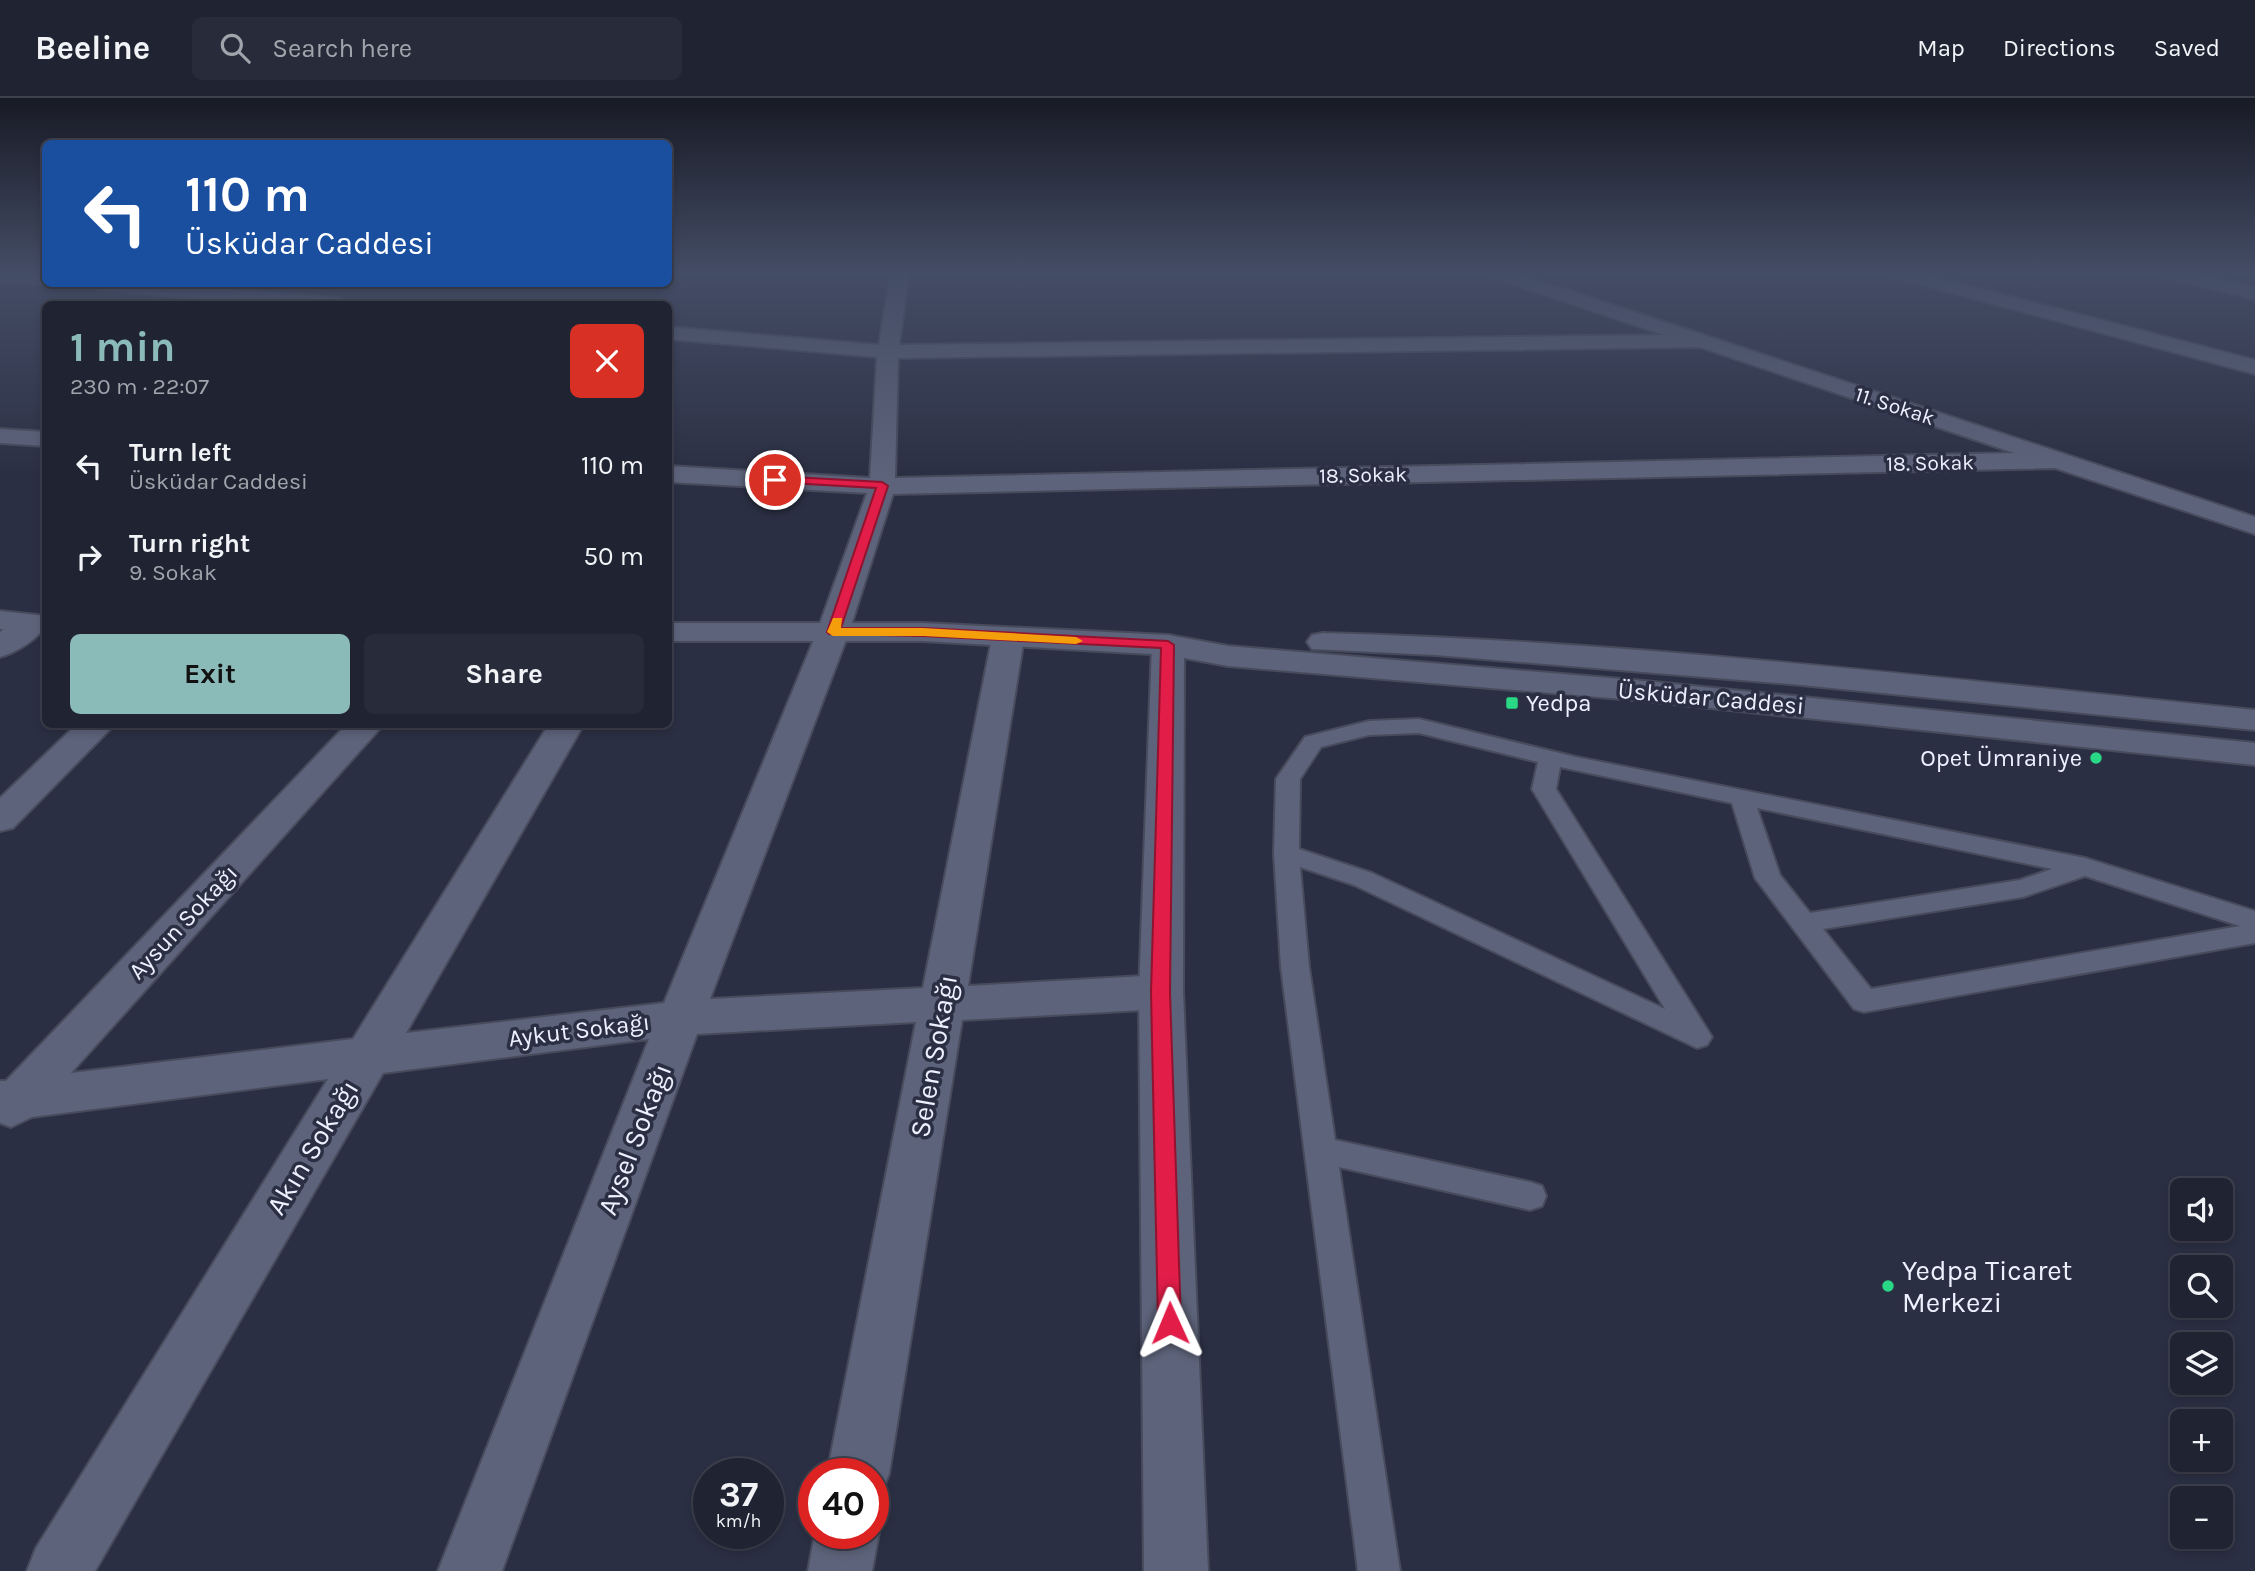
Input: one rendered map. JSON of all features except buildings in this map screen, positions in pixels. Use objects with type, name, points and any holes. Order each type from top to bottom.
[{"type":"street","points":[[758,341],[888,352],[1703,341]]},
{"type":"street","name":"Aysel Sokağı","points":[[470,1571],[680,1018],[833,632],[882,486],[890,341]]},
{"type":"street","name":"11. Sokak","points":[[1703,341],[2255,526]]},
{"type":"street","points":[[2153,341],[2255,368]]},
{"type":"street","points":[[0,436],[42,439]]},
{"type":"street","name":"18. Sokak","points":[[672,474],[882,486],[2058,460]]},
{"type":"street","points":[[0,620],[38,624]]},
{"type":"street","points":[[0,648],[38,624]]},
{"type":"street","name":"Üsküdar Caddesi","points":[[672,632],[923,632],[1168,645],[1242,657],[1414,674],[1634,690],[2255,754]]},
{"type":"street","name":"Selen Sokağı","points":[[861,1458],[1008,638]]},
{"type":"street","name":"Üsküdar Caddesi","points":[[1168,645],[1220,640],[1435,645],[1801,675],[2255,720]]},
{"type":"street","points":[[1168,645],[1161,992],[1176,1571]]},
{"type":"street","points":[[0,818],[94,728]]},
{"type":"street","name":"Aysun Sokağı","points":[[6,1107],[363,728]]},
{"type":"street","name":"Akın Sokağı","points":[[59,1571],[565,728]]},
{"type":"street","name":"Aykut Sokağı","points":[[6,1107],[366,1056],[680,1018],[942,1006],[1161,992]]},
{"type":"street","points":[[840,1571],[844,1549]]},
{"type":"lane","points":[[1380,1571],[1295,967],[1286,854],[1288,779],[1313,742],[1369,728],[1419,726],[1550,758],[2085,867],[2255,921]]},
{"type":"lane","points":[[1286,854],[1363,879],[1697,1037],[1544,789],[1550,758]]},
{"type":"lane","points":[[1742,797],[1768,878],[1864,1001],[2255,933]]},
{"type":"lane","points":[[1805,923],[2023,888],[2085,867]]},
{"type":"lane","points":[[1321,1150],[1530,1196]]},
{"type":"slow traffic","points":[[837,621],[833,632],[923,632],[1076,641]]},
{"type":"place","name":"Yedpa","points":[[1512,703]]},
{"type":"place","name":"Opet Ümraniye","points":[[2096,758]]},
{"type":"place","name":"Yedpa Ticaret Merkezi","points":[[1888,1286]]},
{"type":"route","points":[[775,480],[882,486],[833,632],[923,632],[1168,645],[1161,992],[1170,1323]]}]
